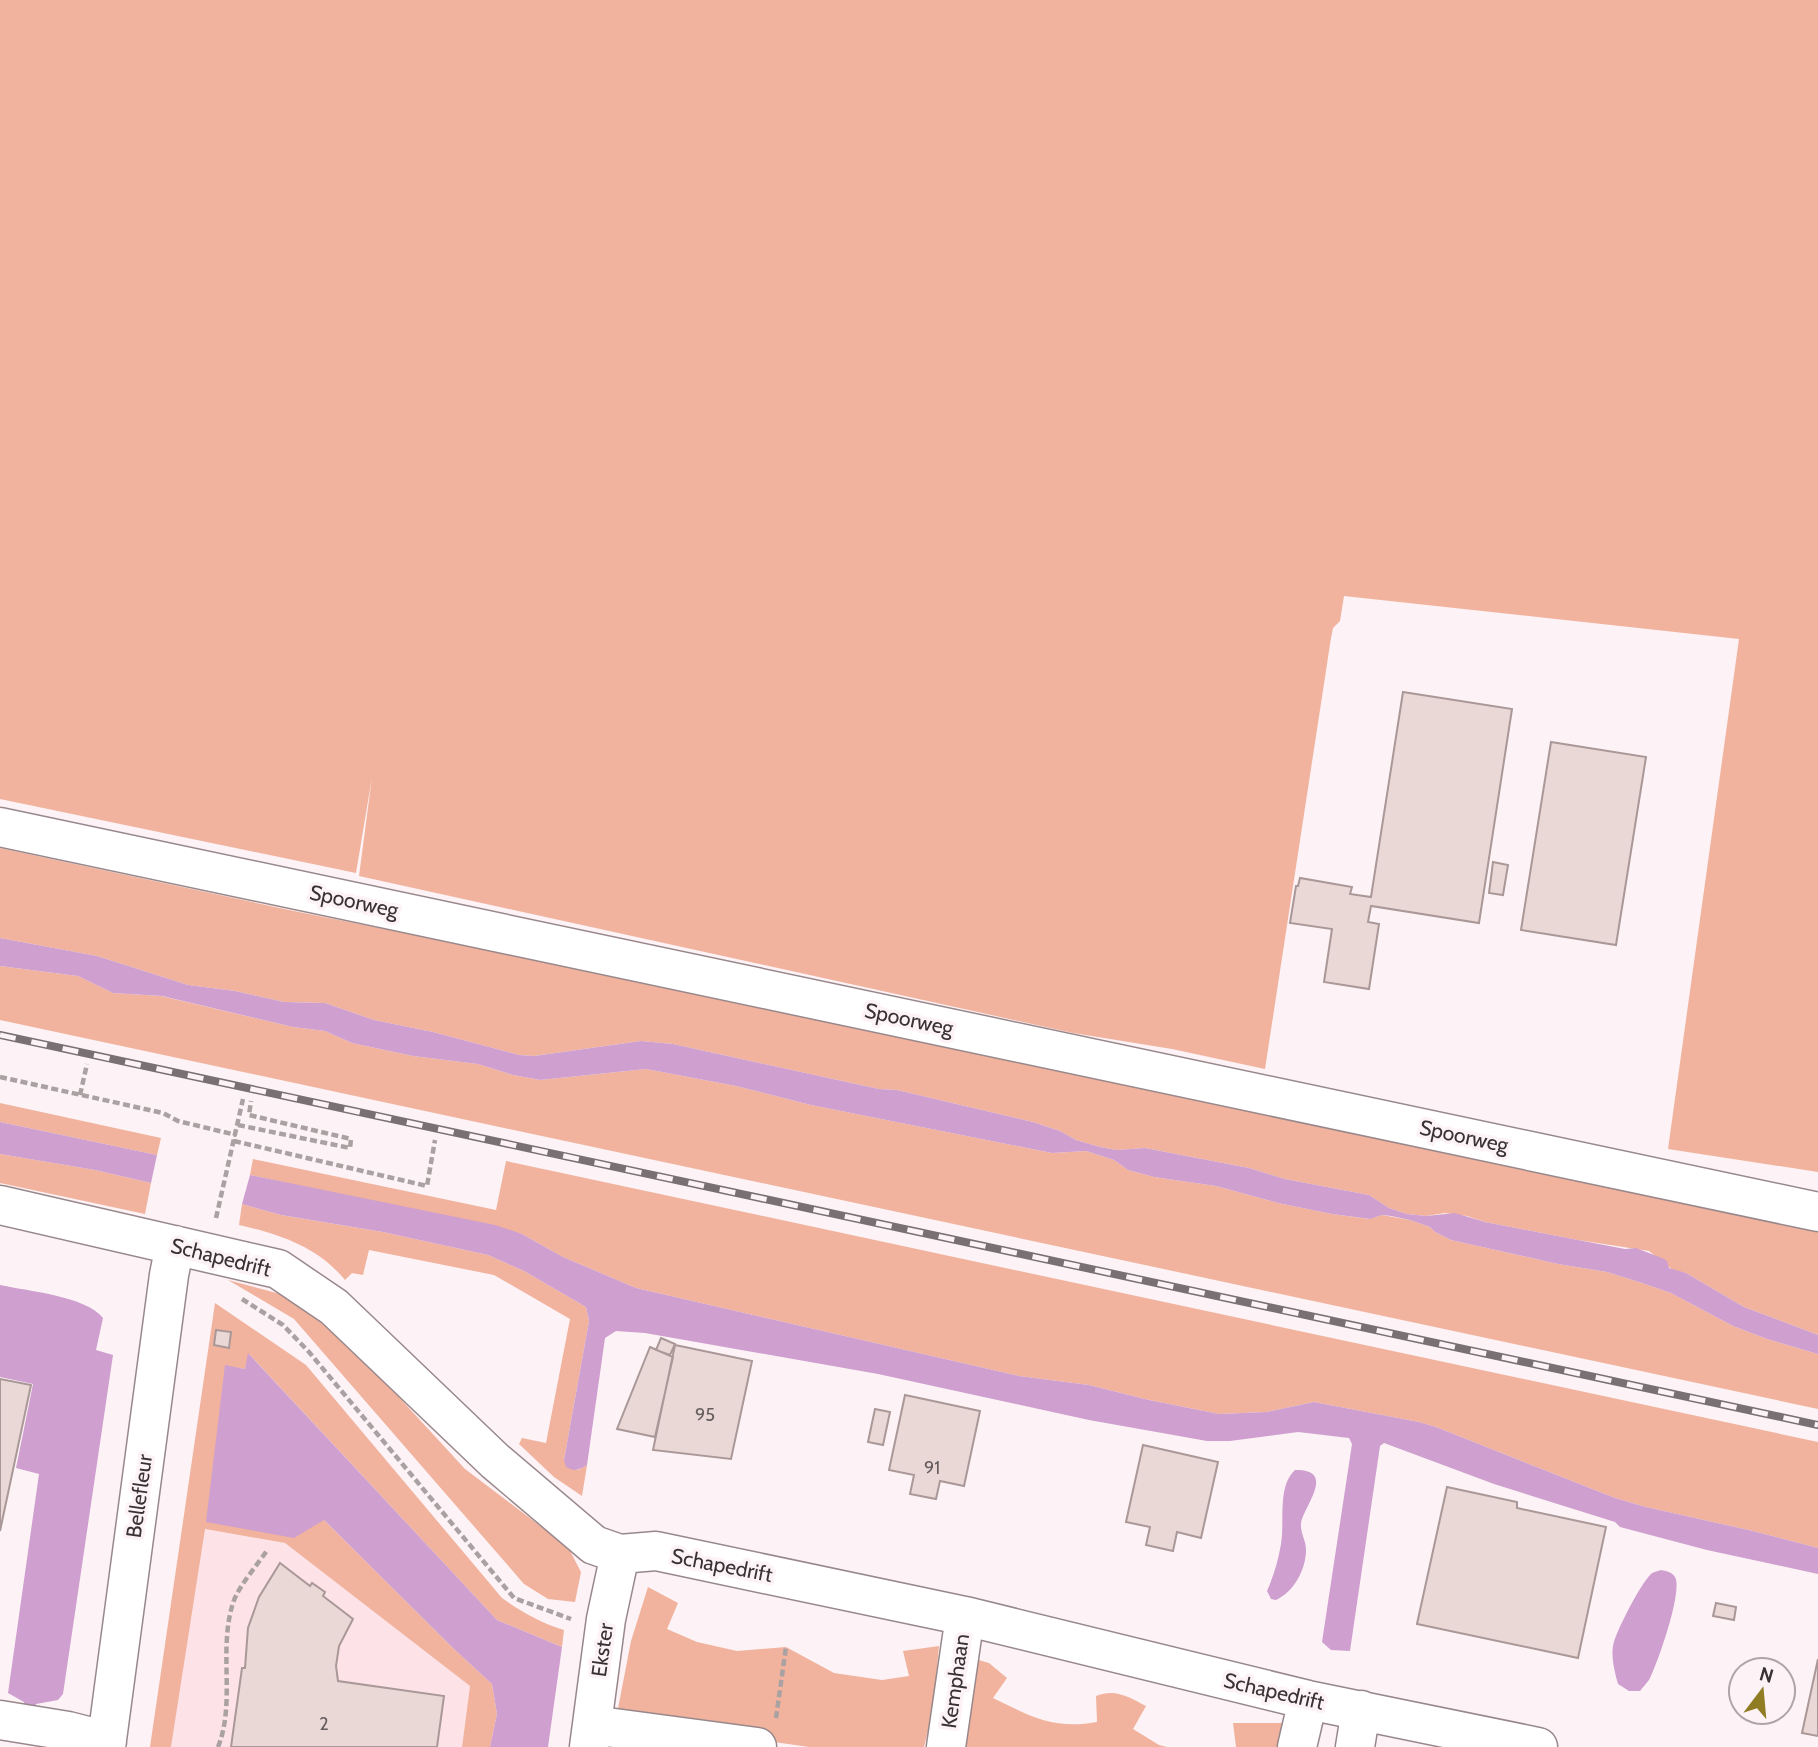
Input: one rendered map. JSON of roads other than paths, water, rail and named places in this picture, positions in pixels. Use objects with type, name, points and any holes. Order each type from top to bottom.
[{"type":"street","name":"Spoorweg","points":[[0,827],[1818,1212]]},
{"type":"street","name":"Schapedrift","points":[[0,1205],[278,1269],[334,1307],[495,1461],[594,1545],[620,1554],[656,1551],[965,1616],[1307,1700],[1538,1747]]},
{"type":"street","name":"Bellefleur","points":[[107,1744],[169,1275],[191,1249]]},
{"type":"street","name":"Ekster","points":[[591,1736],[606,1619],[620,1554]]},
{"type":"street","name":"Kemphaan","points":[[946,1747],[965,1616]]},
{"type":"street","points":[[1297,1747],[1307,1700]]},
{"type":"street","points":[[1355,1747],[1361,1710]]},
{"type":"street","points":[[0,1720],[68,1731],[107,1744]]},
{"type":"street","points":[[591,1736],[766,1737]]},
{"type":"railway","points":[[0,1035],[1818,1425]]}]
